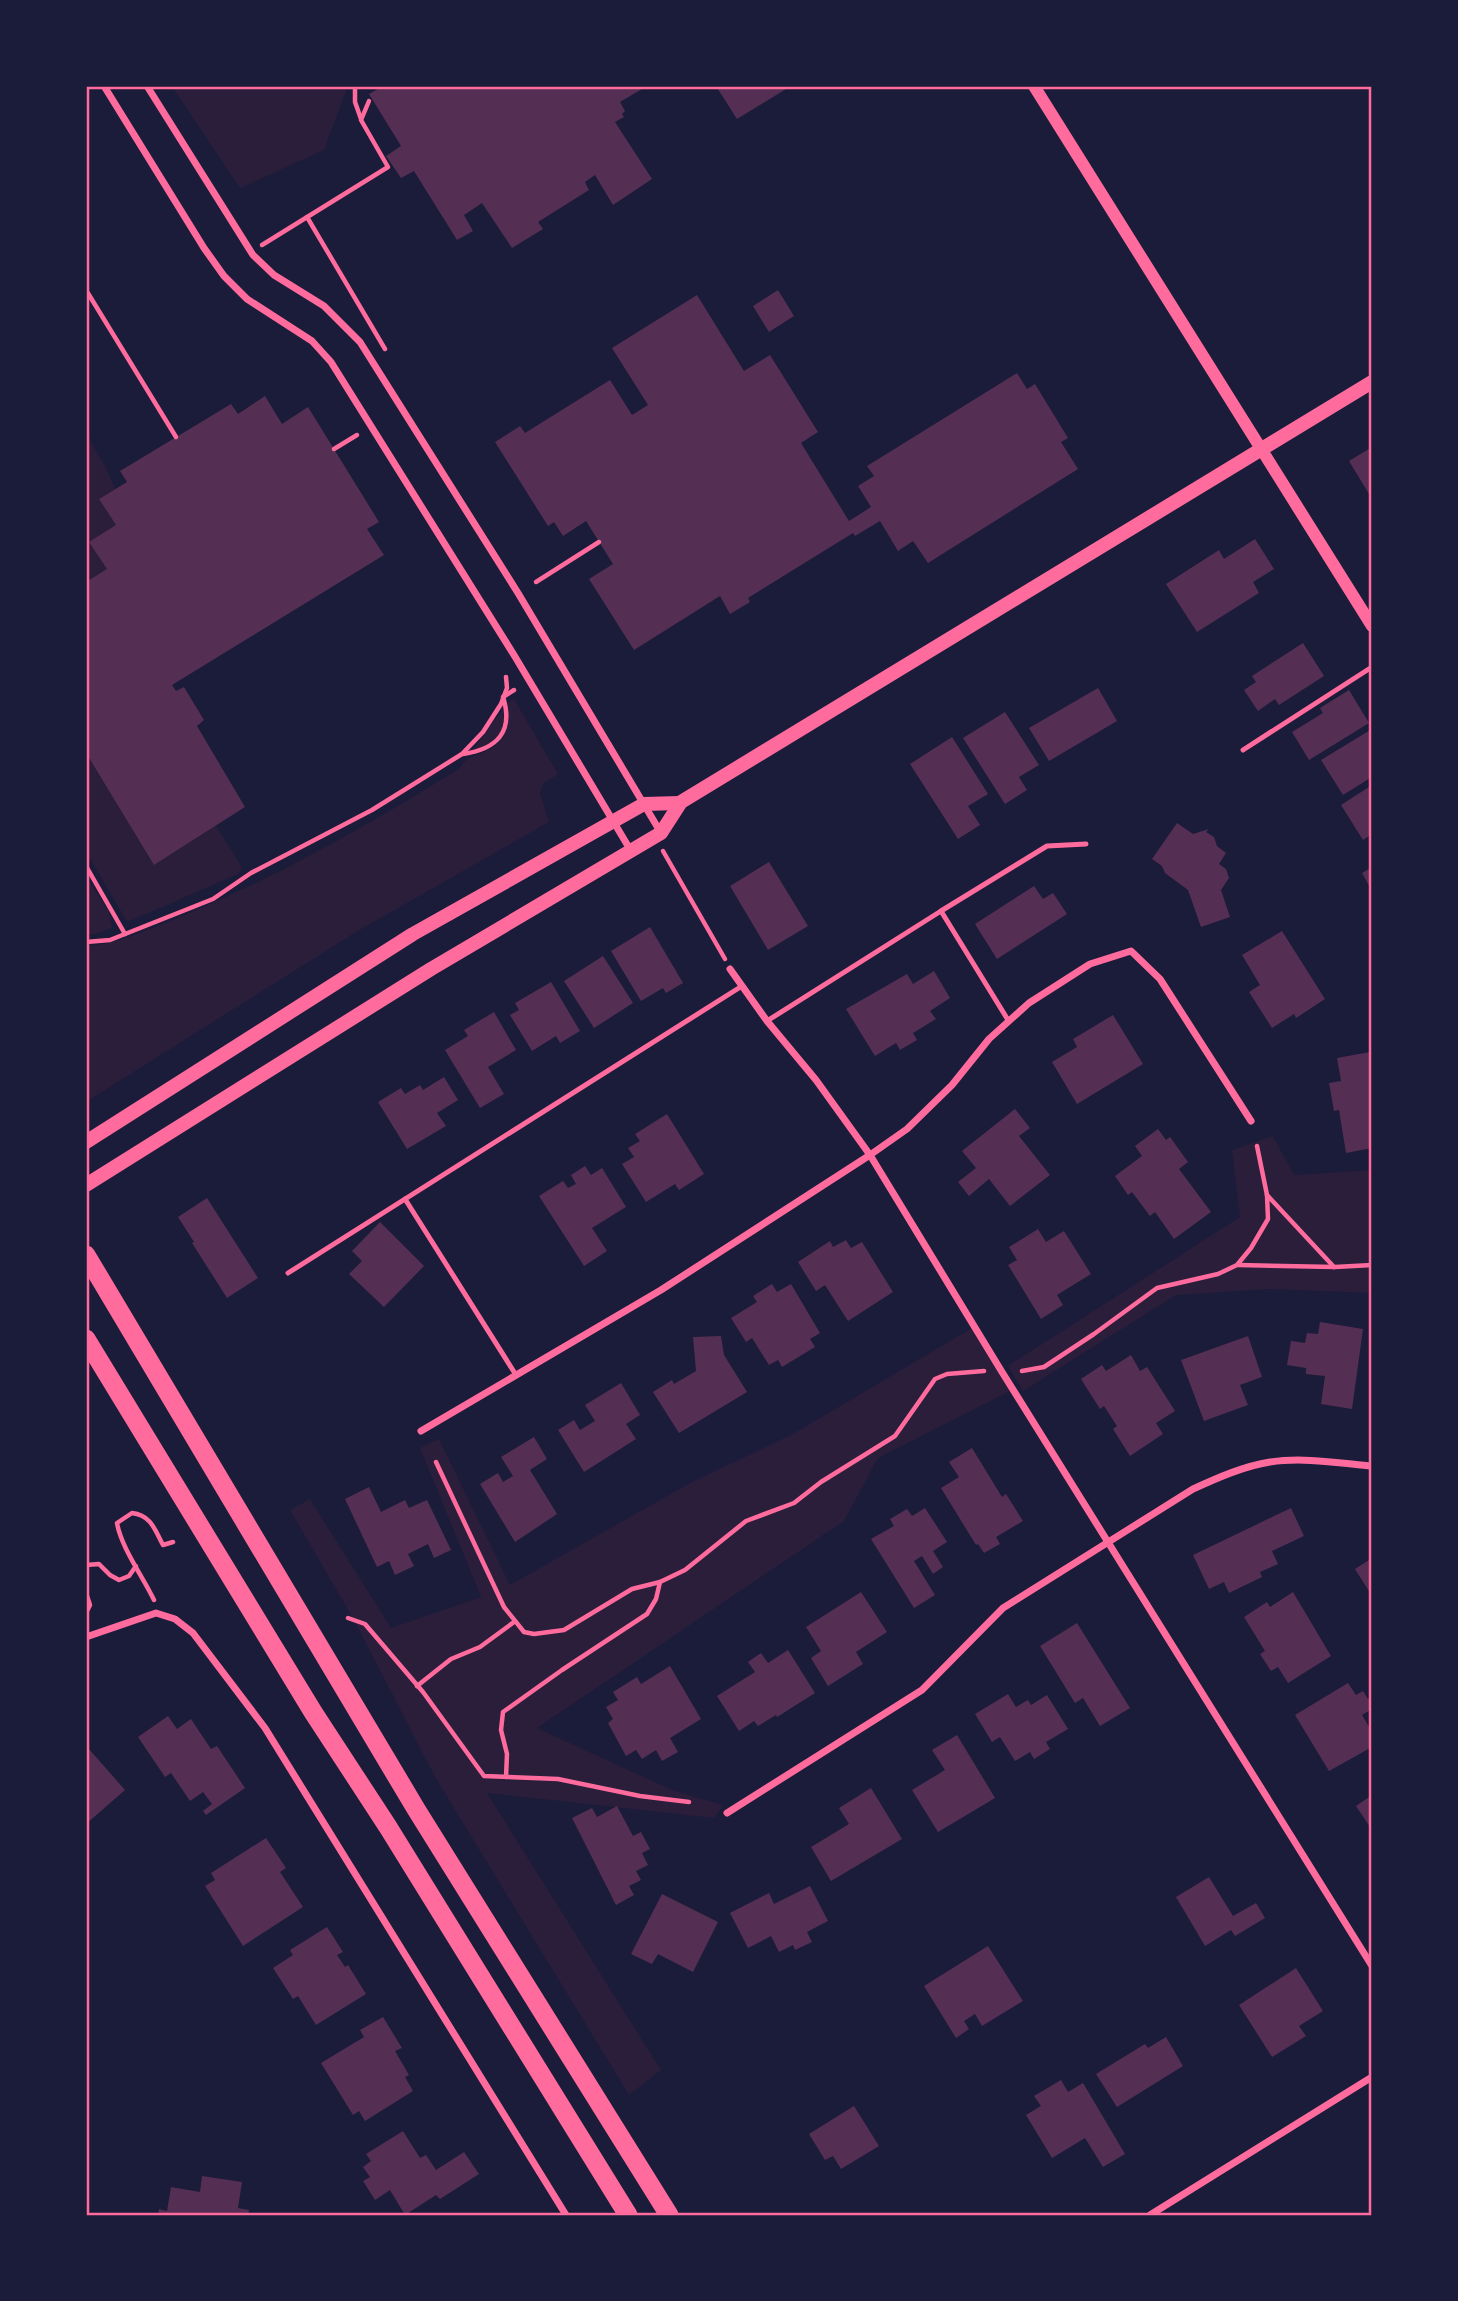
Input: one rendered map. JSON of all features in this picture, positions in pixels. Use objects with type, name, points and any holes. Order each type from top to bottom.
[{"type":"highway","points":[[86,1255],[416,1809],[669,2215]]},
{"type":"highway","points":[[86,1339],[313,1712],[388,1827],[628,2215]]},
{"type":"main road","points":[[86,1185],[431,969],[661,833],[679,803],[1372,382]]},
{"type":"main road","points":[[86,1142],[413,934],[644,804],[679,803]]},
{"type":"street","points":[[104,86],[224,276],[247,299],[312,341],[331,362],[487,611],[631,851]]},
{"type":"street","points":[[147,86],[253,255],[274,275],[324,306],[360,342],[511,581],[661,833]]},
{"type":"street","points":[[1034,86],[1372,626]]},
{"type":"street","points":[[421,1431],[661,1290],[870,1155],[916,1120],[952,1085],[1008,1020],[1029,1003],[1090,964],[1131,951],[1160,979],[1251,1121]]},
{"type":"street","points":[[730,969],[870,1155],[1372,1966]]},
{"type":"street","points":[[727,1813],[922,1690],[1003,1608],[1193,1489],[1216,1478],[1270,1462],[1314,1461],[1372,1466]]},
{"type":"street","points":[[86,1637],[156,1613],[175,1619],[193,1633],[265,1728],[566,2215]]},
{"type":"street","points":[[1150,2215],[1372,2077]]},
{"type":"lane","points":[[1243,750],[1372,667]]},
{"type":"lane","points":[[768,1021],[1047,846],[1086,844]]},
{"type":"lane","points":[[941,911],[1008,1020]]},
{"type":"lane","points":[[288,1273],[742,986]]},
{"type":"lane","points":[[405,1199],[516,1375]]},
{"type":"path","points":[[261,245],[388,167],[361,120],[355,102],[355,86]]},
{"type":"path","points":[[361,120],[369,101]]},
{"type":"path","points":[[307,217],[385,349]]},
{"type":"path","points":[[86,290],[176,438]]},
{"type":"path","points":[[334,449],[357,435]]},
{"type":"path","points":[[536,582],[599,542]]},
{"type":"path","points":[[86,942],[110,940],[213,899],[251,873],[372,810],[462,754],[483,732],[503,697],[507,688],[506,677]]},
{"type":"path","points":[[503,697],[514,690]]},
{"type":"path","points":[[462,754],[477,752],[492,744],[505,732],[507,723],[503,697]]},
{"type":"path","points":[[668,860],[730,969]]},
{"type":"path","points":[[86,866],[125,934]]},
{"type":"path","points":[[1023,1371],[1044,1367],[1157,1288],[1218,1274],[1237,1265],[1251,1248],[1268,1219],[1267,1195],[1257,1146]]},
{"type":"path","points":[[1267,1195],[1335,1267]]},
{"type":"path","points":[[1237,1265],[1372,1265]]},
{"type":"path","points":[[436,1462],[504,1607],[514,1622],[524,1632],[534,1634],[564,1630],[632,1590],[660,1582],[685,1570],[746,1521],[794,1503],[821,1482],[895,1436],[935,1378],[947,1374],[985,1371]]},
{"type":"path","points":[[154,1600],[119,1535],[117,1523],[132,1513],[140,1514],[149,1519],[163,1545],[173,1542]]},
{"type":"path","points":[[86,1565],[99,1564],[119,1580],[129,1576],[136,1565]]},
{"type":"path","points":[[506,1777],[503,1712],[647,1614],[656,1599],[660,1582]]},
{"type":"path","points":[[86,1593],[90,1605],[86,1613]]},
{"type":"path","points":[[348,1619],[365,1624],[417,1686],[484,1776],[558,1779],[640,1796],[689,1802]]},
{"type":"path","points":[[417,1686],[451,1659],[480,1647],[514,1622]]},
{"type":"shaded area","points":[[172,86],[348,86],[324,150],[240,188]]},
{"type":"shaded area","points":[[88,437],[115,489],[99,499],[116,525],[107,569],[86,582],[86,439]]},
{"type":"shaded area","points":[[514,699],[558,774],[543,784],[540,793],[549,822],[356,932],[86,1102],[86,946],[132,936],[214,902],[357,830],[500,741],[507,729],[508,703]]},
{"type":"shaded area","points":[[503,709],[501,731],[493,741],[472,751]]},
{"type":"shaded area","points":[[86,754],[154,865],[216,826],[242,867],[238,874],[130,921],[126,920],[86,854]]},
{"type":"shaded area","points":[[86,876],[109,912],[112,928],[95,934],[86,934]]},
{"type":"shaded area","points":[[1273,1136],[1294,1175],[1372,1170],[1372,1293],[1269,1289],[1176,1295],[1023,1391],[1008,1366],[1240,1217],[1232,1150]]},
{"type":"shaded area","points":[[972,1328],[1010,1391],[878,1458],[844,1521],[537,1728],[672,1790],[723,1805],[714,1818],[487,1793],[661,2070],[629,2095],[435,1777],[354,1620],[290,1510],[310,1499],[391,1628],[481,1597],[420,1448],[439,1439],[510,1585],[690,1483],[793,1434]]},
{"type":"building","points":[[383,86],[647,86],[620,102],[625,111],[622,114],[624,117],[615,122],[652,179],[613,205],[595,175],[585,182],[589,190],[538,222],[543,229],[512,248],[482,203],[464,215],[473,231],[457,240],[414,171],[401,178],[386,156],[401,146],[369,94]]},
{"type":"building","points":[[716,86],[791,86],[737,119]]},
{"type":"building","points":[[778,290],[794,316],[769,332],[753,306]]},
{"type":"building","points":[[697,295],[744,371],[770,355],[818,432],[801,443],[849,521],[871,507],[858,486],[874,476],[867,466],[1017,373],[1027,389],[1035,384],[1068,438],[1061,442],[1078,469],[928,563],[913,541],[898,551],[880,521],[855,536],[853,533],[748,598],[750,602],[730,614],[720,596],[634,650],[589,579],[613,564],[586,521],[563,536],[554,522],[548,526],[495,442],[520,426],[525,433],[610,380],[632,415],[648,405],[612,348]]},
{"type":"building","points":[[265,396],[282,424],[308,407],[379,522],[367,529],[384,555],[172,685],[176,691],[184,687],[204,720],[197,726],[245,807],[154,865],[86,753],[86,582],[107,569],[89,542],[116,525],[99,499],[127,482],[120,471],[231,404],[238,414]]},
{"type":"building","points":[[1372,447],[1372,499],[1349,461]]},
{"type":"building","points":[[1255,539],[1274,569],[1253,582],[1259,593],[1197,632],[1166,584],[1219,550],[1224,559]]},
{"type":"building","points":[[1303,643],[1324,676],[1279,705],[1275,699],[1258,711],[1244,690],[1256,682],[1252,676]]},
{"type":"building","points":[[1098,688],[1117,721],[1049,761],[1029,728]]},
{"type":"building","points":[[1349,690],[1369,723],[1309,760],[1292,732],[1323,713],[1320,708]]},
{"type":"building","points":[[1005,712],[1039,765],[1019,777],[1027,790],[1005,804],[963,738]]},
{"type":"building","points":[[1372,729],[1372,777],[1343,795],[1321,760]]},
{"type":"building","points":[[952,737],[988,794],[968,806],[980,825],[958,839],[910,764]]},
{"type":"building","points":[[1372,785],[1372,834],[1363,840],[1341,805]]},
{"type":"building","points":[[1177,823],[1193,834],[1209,829],[1206,832],[1214,837],[1217,846],[1226,853],[1219,864],[1226,869],[1229,878],[1221,890],[1230,917],[1201,927],[1188,890],[1165,873],[1162,866],[1152,859]]},
{"type":"building","points":[[769,862],[808,926],[768,950],[730,886]]},
{"type":"building","points":[[1372,867],[1372,891],[1362,873]]},
{"type":"building","points":[[1034,886],[1043,899],[1053,893],[1067,914],[997,959],[975,924]]},
{"type":"building","points":[[650,927],[683,983],[666,993],[663,988],[641,1001],[611,951]]},
{"type":"building","points":[[1282,931],[1325,999],[1296,1018],[1294,1014],[1272,1028],[1249,992],[1260,985],[1242,955]]},
{"type":"building","points":[[603,956],[633,1003],[594,1028],[564,981]]},
{"type":"building","points":[[934,971],[950,998],[930,1011],[936,1019],[913,1033],[917,1040],[900,1050],[896,1043],[875,1056],[846,1009],[907,974],[913,984]]},
{"type":"building","points":[[551,982],[580,1031],[560,1043],[556,1036],[532,1051],[510,1015],[519,1010],[515,1003]]},
{"type":"building","points":[[494,1012],[516,1050],[488,1067],[504,1094],[480,1108],[445,1050],[468,1036],[464,1030]]},
{"type":"building","points":[[1113,1015],[1143,1064],[1077,1104],[1052,1062],[1077,1047],[1073,1039]]},
{"type":"building","points":[[1370,1052],[1372,1148],[1346,1153],[1339,1110],[1334,1111],[1329,1083],[1341,1081],[1337,1058]]},
{"type":"building","points":[[444,1077],[458,1100],[437,1113],[446,1126],[407,1149],[378,1102],[401,1088],[405,1094],[420,1085],[423,1090]]},
{"type":"building","points":[[1015,1109],[1030,1128],[1019,1136],[1050,1175],[1010,1206],[989,1179],[969,1196],[958,1182],[976,1168],[962,1151]]},
{"type":"building","points":[[667,1114],[704,1174],[679,1190],[675,1184],[646,1202],[622,1164],[634,1157],[628,1148],[640,1141],[635,1134]]},
{"type":"building","points":[[1158,1129],[1166,1140],[1170,1137],[1188,1162],[1179,1169],[1211,1212],[1174,1239],[1155,1212],[1150,1216],[1132,1192],[1128,1195],[1115,1176],[1142,1156],[1135,1146]]},
{"type":"building","points":[[585,1166],[591,1175],[602,1168],[626,1207],[592,1228],[607,1251],[584,1266],[539,1196],[563,1181],[568,1188],[576,1184],[571,1175]]},
{"type":"building","points":[[207,1198],[258,1278],[227,1298],[178,1217]]},
{"type":"building","points":[[380,1222],[424,1266],[384,1307],[349,1274],[362,1261],[352,1251]]},
{"type":"building","points":[[1038,1229],[1046,1242],[1064,1231],[1091,1274],[1057,1295],[1063,1305],[1041,1319],[1008,1265],[1017,1260],[1009,1247]]},
{"type":"building","points":[[846,1240],[851,1248],[862,1242],[893,1292],[848,1321],[825,1285],[816,1291],[798,1262],[830,1241],[833,1247]]},
{"type":"building","points":[[772,1284],[777,1292],[791,1284],[820,1333],[810,1339],[815,1347],[782,1367],[778,1360],[769,1365],[752,1338],[746,1342],[731,1318],[757,1302],[753,1296]]},
{"type":"building","points":[[1320,1322],[1363,1329],[1352,1409],[1321,1404],[1325,1376],[1306,1374],[1306,1368],[1287,1365],[1291,1341],[1305,1343],[1307,1333],[1318,1334]]},
{"type":"building","points":[[721,1336],[724,1355],[747,1392],[679,1433],[653,1392],[672,1380],[674,1384],[696,1371],[693,1337]]},
{"type":"building","points":[[1248,1336],[1262,1377],[1240,1385],[1248,1405],[1204,1421],[1181,1360]]},
{"type":"building","points":[[1131,1355],[1140,1371],[1147,1367],[1175,1411],[1156,1423],[1163,1434],[1130,1456],[1113,1429],[1117,1426],[1104,1406],[1100,1409],[1081,1379],[1102,1365],[1106,1371]]},
{"type":"building","points":[[621,1383],[640,1415],[626,1424],[636,1439],[584,1472],[558,1430],[574,1420],[580,1430],[595,1421],[585,1405]]},
{"type":"building","points":[[534,1437],[547,1459],[530,1470],[557,1514],[515,1542],[480,1484],[498,1473],[503,1482],[513,1476],[501,1457]]},
{"type":"building","points":[[972,1448],[1002,1497],[1006,1494],[1023,1521],[996,1537],[1000,1544],[984,1553],[978,1544],[976,1545],[941,1488],[959,1477],[949,1462]]},
{"type":"building","points":[[369,1487],[381,1512],[405,1500],[409,1508],[427,1500],[451,1550],[434,1558],[428,1544],[408,1554],[414,1566],[395,1575],[389,1561],[377,1567],[345,1499]]},
{"type":"building","points":[[925,1508],[947,1542],[933,1551],[943,1567],[933,1574],[922,1556],[914,1561],[935,1595],[914,1608],[871,1539],[894,1526],[890,1519],[907,1509],[912,1516]]},
{"type":"building","points":[[1291,1508],[1304,1536],[1272,1551],[1278,1564],[1260,1572],[1262,1577],[1229,1593],[1224,1582],[1209,1589],[1193,1555]]},
{"type":"building","points":[[1372,1558],[1372,1596],[1355,1569]]},
{"type":"building","points":[[861,1592],[887,1632],[856,1652],[863,1664],[828,1686],[811,1658],[821,1651],[806,1627]]},
{"type":"building","points":[[1293,1592],[1331,1656],[1288,1683],[1278,1667],[1271,1671],[1260,1654],[1265,1651],[1244,1617],[1267,1602],[1270,1607]]},
{"type":"building","points":[[1077,1623],[1130,1708],[1100,1726],[1083,1698],[1075,1703],[1040,1646]]},
{"type":"building","points":[[788,1650],[815,1693],[777,1717],[776,1715],[758,1726],[754,1721],[739,1731],[717,1696],[755,1672],[748,1662],[761,1653],[768,1663]]},
{"type":"building","points":[[670,1666],[701,1719],[670,1738],[678,1752],[662,1761],[656,1750],[642,1759],[636,1750],[626,1756],[608,1723],[613,1719],[606,1707],[618,1700],[613,1692],[637,1677],[641,1684]]},
{"type":"building","points":[[1348,1683],[1356,1695],[1363,1691],[1368,1699],[1372,1697],[1372,1709],[1362,1715],[1372,1732],[1372,1747],[1329,1771],[1295,1715]]},
{"type":"building","points":[[1008,1694],[1016,1707],[1028,1700],[1031,1705],[1047,1695],[1068,1729],[1046,1742],[1050,1749],[1034,1759],[1030,1752],[1015,1761],[1000,1737],[992,1742],[975,1714]]},
{"type":"building","points":[[168,1716],[177,1729],[191,1719],[211,1749],[217,1746],[245,1788],[206,1815],[203,1811],[212,1804],[203,1792],[190,1801],[171,1773],[165,1777],[138,1737]]},
{"type":"building","points":[[957,1735],[995,1798],[938,1832],[912,1790],[945,1770],[932,1750]]},
{"type":"building","points":[[88,1748],[125,1790],[86,1824],[86,1751]]},
{"type":"building","points":[[871,1788],[902,1839],[831,1881],[811,1847],[849,1824],[839,1808]]},
{"type":"building","points":[[1372,1795],[1372,1830],[1356,1806]]},
{"type":"building","points":[[617,1806],[633,1836],[641,1832],[650,1849],[642,1853],[648,1865],[636,1871],[641,1880],[629,1886],[634,1895],[616,1905],[572,1818],[592,1808],[597,1817]]},
{"type":"building","points":[[266,1838],[286,1868],[280,1872],[303,1907],[243,1946],[205,1886],[215,1880],[211,1873]]},
{"type":"building","points":[[1209,1877],[1233,1916],[1256,1903],[1265,1918],[1235,1936],[1231,1930],[1205,1946],[1176,1897]]},
{"type":"building","points":[[810,1886],[828,1921],[807,1932],[812,1942],[795,1950],[793,1945],[779,1952],[771,1936],[748,1948],[730,1913],[769,1893],[774,1904]]},
{"type":"building","points":[[662,1894],[718,1922],[693,1972],[658,1954],[652,1964],[631,1954]]},
{"type":"building","points":[[327,1927],[343,1952],[337,1955],[345,1967],[348,1965],[366,1994],[316,2025],[298,1996],[293,1999],[273,1968],[293,1955],[290,1950]]},
{"type":"building","points":[[988,1946],[1023,2001],[982,2026],[975,2014],[964,2021],[969,2029],[956,2038],[924,1986]]},
{"type":"building","points":[[1296,1968],[1323,2011],[1299,2026],[1306,2036],[1272,2057],[1239,2005]]},
{"type":"building","points":[[383,2017],[402,2048],[395,2051],[409,2075],[405,2077],[413,2091],[365,2121],[359,2111],[353,2115],[321,2063],[364,2037],[360,2030]]},
{"type":"building","points":[[1166,2037],[1183,2066],[1117,2107],[1096,2074],[1145,2044],[1148,2048]]},
{"type":"building","points":[[1061,2080],[1068,2092],[1083,2083],[1125,2154],[1103,2167],[1085,2138],[1052,2158],[1026,2115],[1041,2106],[1034,2096]]},
{"type":"building","points":[[854,2106],[879,2146],[841,2169],[833,2156],[825,2160],[809,2134]]},
{"type":"building","points":[[403,2131],[420,2158],[426,2155],[436,2170],[464,2152],[479,2174],[440,2199],[436,2195],[405,2215],[390,2190],[375,2200],[363,2181],[370,2177],[363,2167],[371,2161],[366,2154]]},
{"type":"building","points":[[202,2176],[242,2182],[238,2208],[249,2210],[248,2215],[158,2215],[159,2209],[167,2211],[171,2187],[200,2192]]}]
